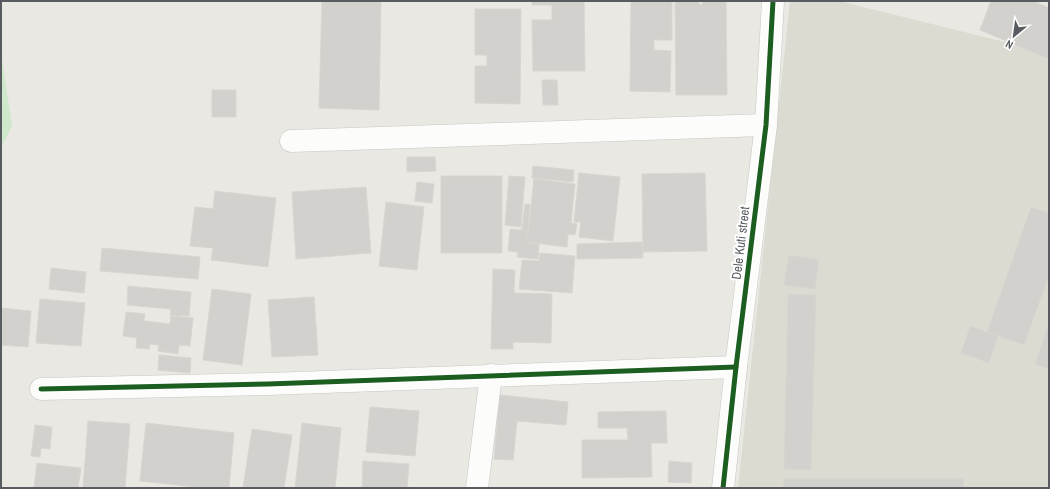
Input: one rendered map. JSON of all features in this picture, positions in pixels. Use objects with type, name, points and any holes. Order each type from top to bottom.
[{"type":"street","name":"Dele Kuti street","points":[[723,488],[736,367],[766,125],[773,1]]},
{"type":"street","points":[[291,141],[766,125]]},
{"type":"street","points":[[41,389],[268,384],[736,367]]},
{"type":"street","points":[[477,488],[491,375]]},
{"type":"shaded area","points":[[790,1],[839,1],[1049,53],[1049,488],[738,488]]},
{"type":"green space","points":[[1,52],[12,126],[1,148]]},
{"type":"building","points":[[322,1],[381,1],[379,110],[319,108]]},
{"type":"building","points":[[532,1],[584,1],[585,71],[533,71],[532,20],[552,20],[552,5],[532,5]]},
{"type":"building","points":[[631,1],[672,1],[672,40],[654,40],[654,50],[671,51],[670,92],[630,91]]},
{"type":"building","points":[[675,1],[699,1],[699,5],[703,4],[702,1],[726,1],[727,95],[676,95]]},
{"type":"building","points":[[991,1],[1033,1],[1049,8],[1049,59],[980,30]]},
{"type":"building","points":[[475,9],[521,9],[520,104],[475,103],[475,66],[487,66],[487,55],[475,55]]},
{"type":"building","points":[[542,80],[557,80],[558,105],[543,105]]},
{"type":"building","points":[[212,90],[236,90],[236,117],[212,117]]},
{"type":"building","points":[[407,157],[435,157],[436,171],[407,172]]},
{"type":"building","points":[[533,166],[574,170],[573,182],[532,178]]},
{"type":"building","points":[[579,173],[620,177],[613,241],[579,237],[581,222],[574,222]]},
{"type":"building","points":[[705,173],[707,251],[643,252],[642,174]]},
{"type":"building","points":[[441,176],[502,176],[502,253],[441,253]]},
{"type":"building","points":[[509,176],[525,177],[521,227],[505,225]]},
{"type":"building","points":[[534,179],[575,184],[571,223],[577,224],[575,235],[568,234],[567,247],[527,242]]},
{"type":"building","points":[[417,182],[434,184],[432,203],[415,201]]},
{"type":"building","points":[[366,187],[371,253],[296,259],[292,192]]},
{"type":"building","points":[[215,191],[276,198],[268,267],[211,260],[213,248],[190,246],[195,207],[213,209]]},
{"type":"building","points":[[386,202],[424,207],[417,270],[379,266]]},
{"type":"building","points":[[525,204],[530,204],[527,243],[539,244],[538,259],[517,257],[518,252],[508,251],[510,229],[522,230]]},
{"type":"building","points":[[1031,207],[1049,213],[1049,275],[1024,345],[987,332]]},
{"type":"building","points":[[642,242],[643,258],[577,259],[577,244]]},
{"type":"building","points":[[102,248],[200,257],[198,279],[100,271]]},
{"type":"building","points":[[540,253],[575,256],[572,293],[519,289],[522,260],[539,261]]},
{"type":"building","points":[[789,255],[819,260],[815,289],[784,285]]},
{"type":"building","points":[[51,268],[86,272],[84,293],[49,289]]},
{"type":"building","points":[[493,269],[515,270],[514,293],[552,294],[551,343],[513,342],[513,349],[491,349]]},
{"type":"building","points":[[128,286],[191,292],[189,316],[170,315],[171,309],[127,305]]},
{"type":"building","points":[[212,289],[251,294],[242,365],[203,360]]},
{"type":"building","points":[[788,294],[816,295],[811,470],[784,469]]},
{"type":"building","points":[[314,297],[318,355],[272,357],[268,300]]},
{"type":"building","points":[[40,299],[85,303],[81,346],[36,343]]},
{"type":"building","points":[[1,308],[31,311],[28,347],[1,345]]},
{"type":"building","points":[[126,312],[145,314],[144,321],[170,324],[171,316],[193,318],[190,346],[179,345],[178,354],[158,351],[159,345],[150,344],[149,349],[136,348],[137,338],[123,336]]},
{"type":"building","points":[[1049,324],[1049,369],[1035,364]]},
{"type":"building","points":[[970,326],[998,336],[989,363],[961,353]]},
{"type":"building","points":[[159,355],[191,358],[190,373],[158,370]]},
{"type":"building","points":[[500,395],[568,402],[566,425],[517,421],[513,460],[494,459]]},
{"type":"building","points":[[370,407],[419,411],[415,456],[366,452]]},
{"type":"building","points":[[666,411],[667,443],[651,443],[652,477],[582,478],[582,440],[628,440],[627,428],[598,428],[598,412]]},
{"type":"building","points":[[88,421],[130,424],[125,488],[83,488]]},
{"type":"building","points":[[146,423],[234,433],[229,488],[205,488],[140,481]]},
{"type":"building","points":[[302,423],[341,428],[335,488],[295,488]]},
{"type":"building","points":[[35,425],[52,427],[50,449],[41,448],[40,457],[31,456]]},
{"type":"building","points":[[252,429],[292,435],[284,488],[243,488]]},
{"type":"building","points":[[363,461],[409,464],[407,488],[362,488]]},
{"type":"building","points":[[669,461],[692,463],[691,483],[668,482]]},
{"type":"building","points":[[37,463],[81,468],[78,488],[34,488]]},
{"type":"building","points":[[783,479],[964,479],[963,488],[784,488]]},
{"type":"cycle path","points":[[723,488],[736,367],[766,125],[773,1]]},
{"type":"cycle path","points":[[41,389],[268,384],[736,367]]}]
